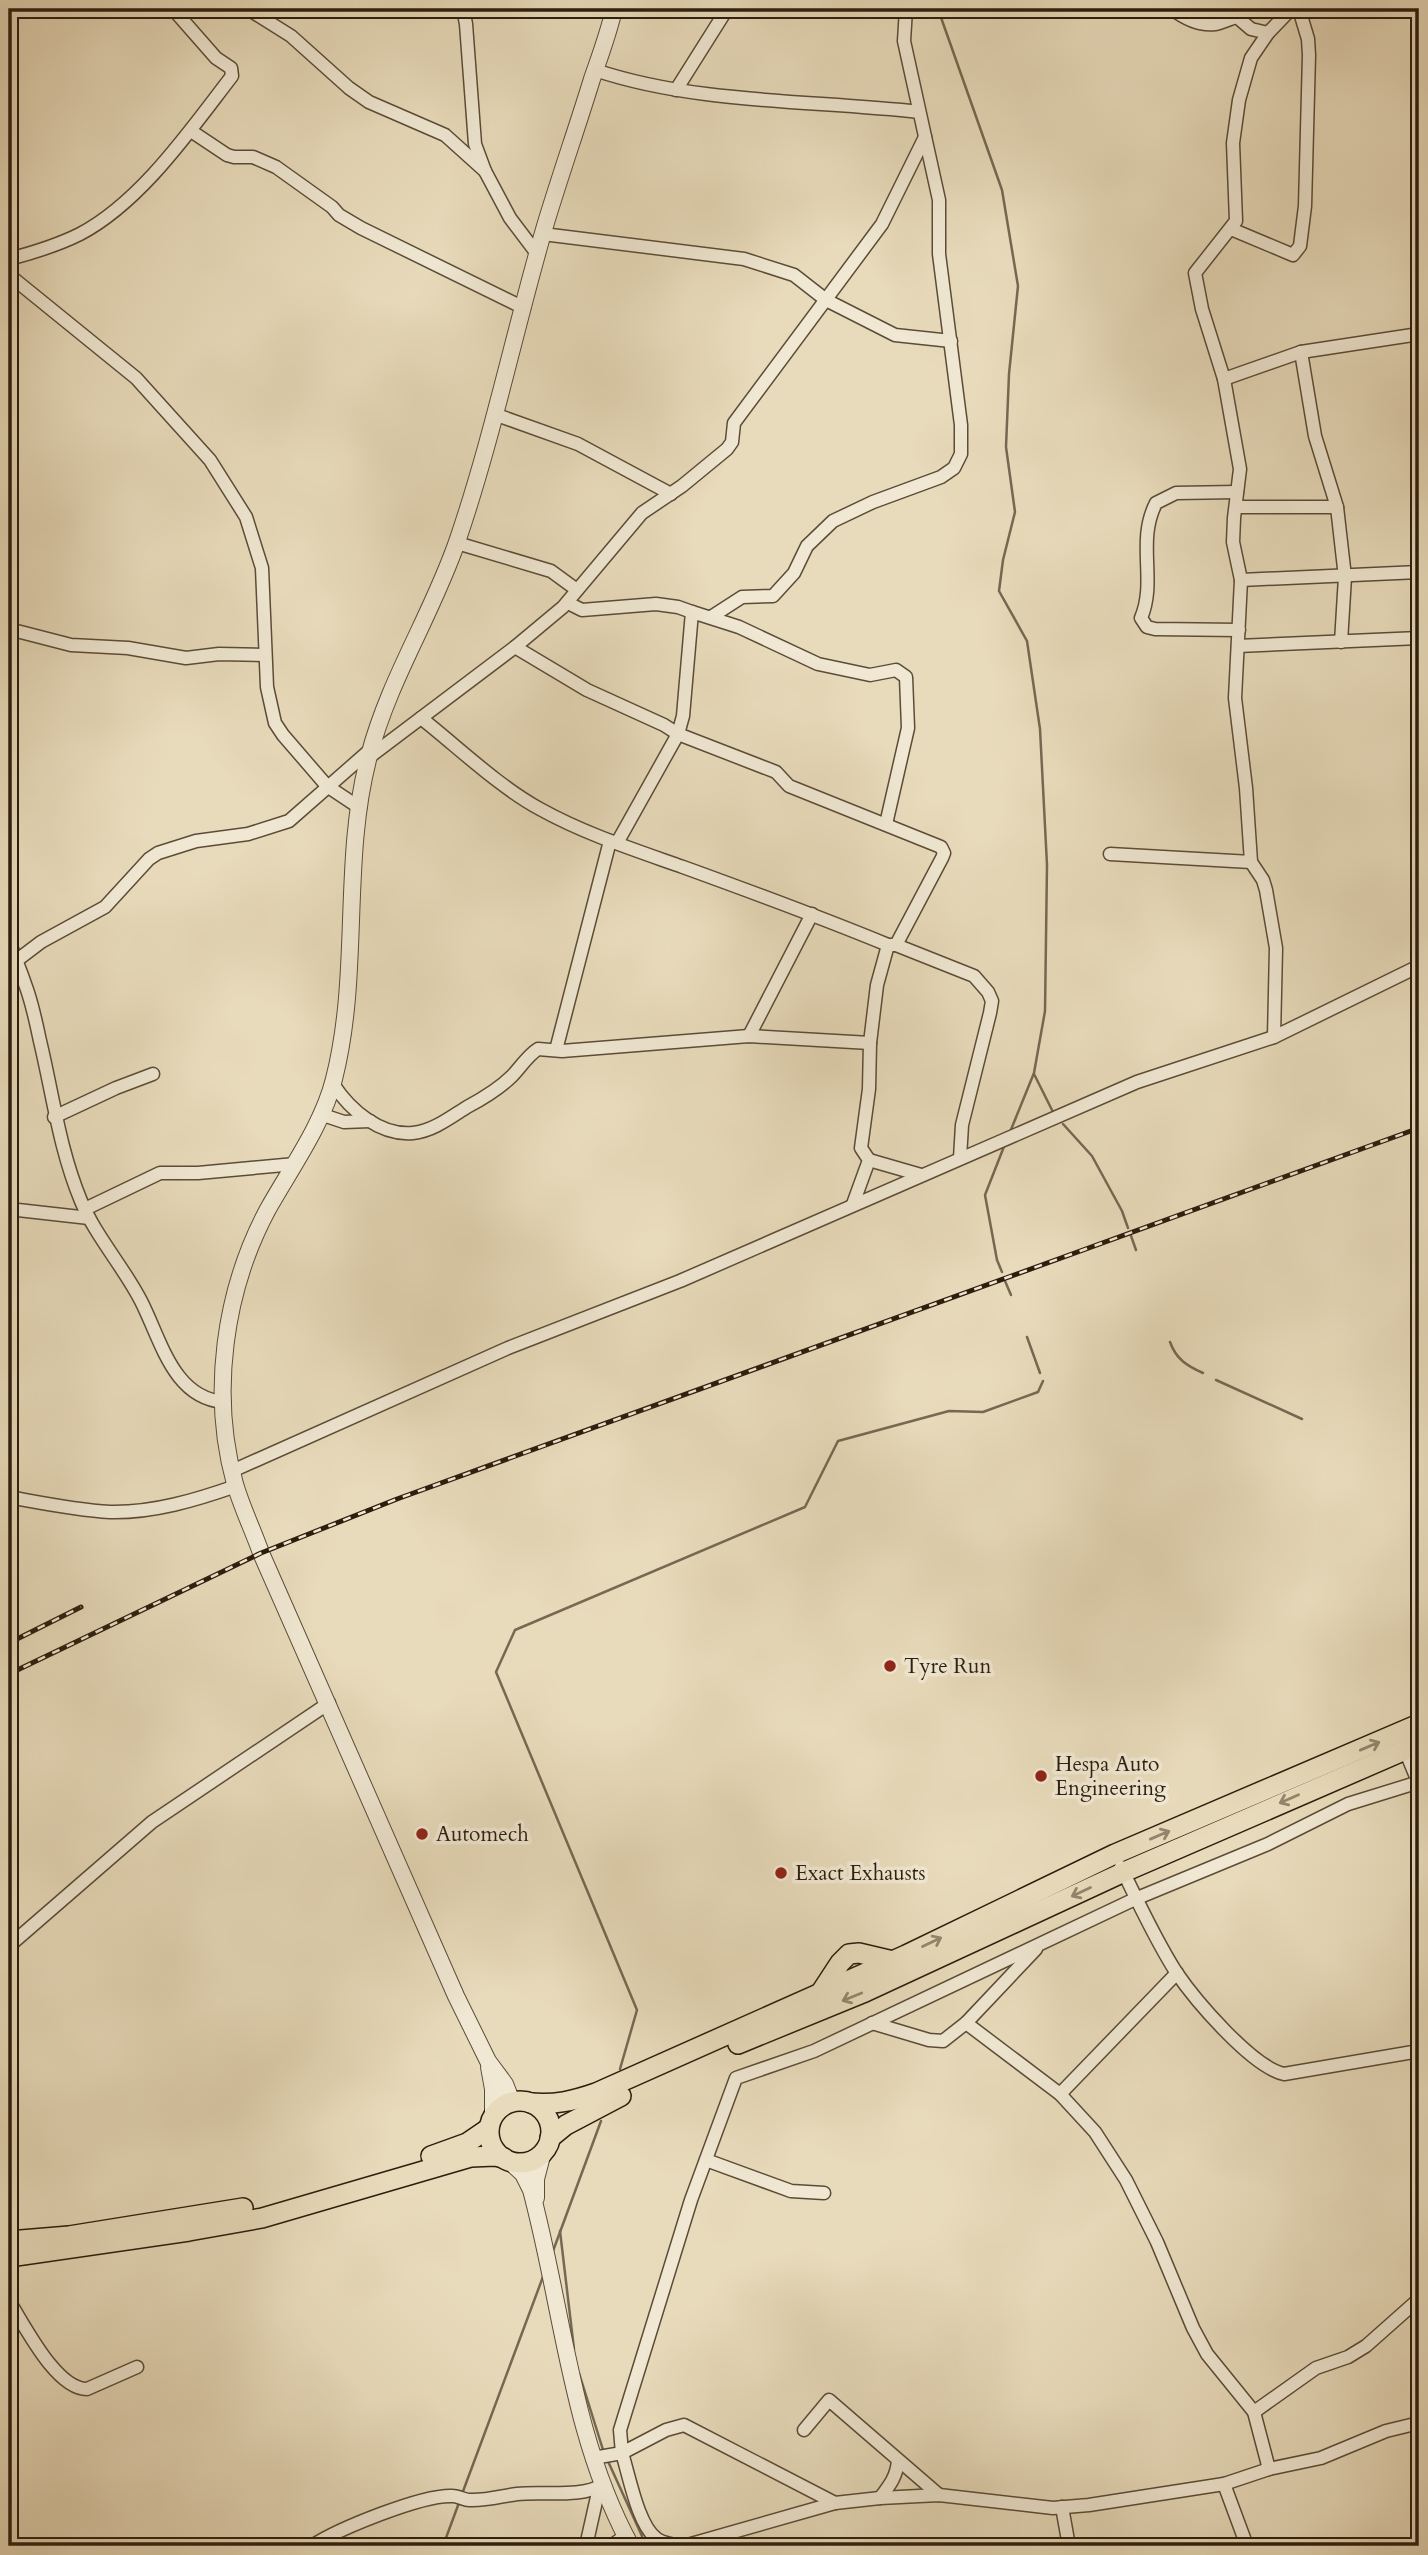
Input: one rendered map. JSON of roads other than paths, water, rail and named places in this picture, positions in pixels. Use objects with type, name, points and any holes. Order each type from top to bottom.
[{"type":"highway","points":[[9,2241],[69,2236],[257,2205],[396,2168],[448,2151],[467,2143],[491,2123],[500,2108],[521,2102],[570,2102],[596,2093],[1119,1863],[1419,1724]]},
{"type":"highway","points":[[9,2257],[262,2218],[471,2157],[495,2156],[527,2162],[566,2126],[602,2105],[696,2061],[865,1992],[1119,1863],[1412,1747]]},
{"type":"highway","points":[[521,2102],[547,2117],[547,2145]]},
{"type":"highway","points":[[491,2123],[492,2146],[506,2160]]},
{"type":"street","points":[[9,258],[57,243],[93,226],[140,187],[191,131],[232,76],[233,71],[216,58],[173,9]]},
{"type":"street","points":[[248,9],[291,36],[349,88],[369,102],[444,135],[485,171]]},
{"type":"street","points":[[463,9],[475,144],[485,171],[510,218],[538,255]]},
{"type":"street","points":[[521,2102],[488,2061],[456,1996],[328,1703],[307,1661],[234,1479],[224,1402],[225,1351],[236,1290],[256,1234],[295,1164],[333,1084],[343,1041],[360,808],[369,754],[387,699],[457,542],[543,234],[614,9]]},
{"type":"street","points":[[676,90],[727,9]]},
{"type":"street","points":[[711,617],[741,597],[763,598],[779,592],[794,573],[807,546],[833,521],[873,502],[928,483],[954,468],[961,454],[961,425],[939,254],[939,200],[904,41],[905,9]]},
{"type":"street","points":[[1172,9],[1204,23],[1216,24],[1237,16],[1251,29],[1268,33]]},
{"type":"street","points":[[1274,1037],[1276,948],[1266,890],[1251,862],[1246,788],[1235,698],[1241,580],[1233,542],[1240,469],[1224,380],[1202,309],[1195,273],[1236,221],[1233,143],[1239,100],[1251,58],[1268,33],[1291,9]]},
{"type":"street","points":[[1231,229],[1293,255],[1300,246],[1305,206],[1309,55],[1308,39],[1299,9]]},
{"type":"street","points":[[595,70],[626,81],[676,90],[919,113]]},
{"type":"street","points":[[191,131],[234,158],[253,157],[276,167],[332,207],[339,215],[361,228],[524,308]]},
{"type":"street","points":[[12,964],[41,942],[106,907],[149,859],[158,853],[196,841],[248,834],[275,827],[301,813],[327,786],[421,719],[568,603],[642,513],[671,494],[727,449],[732,442],[734,422],[882,224],[925,137]]},
{"type":"street","points":[[543,234],[744,259],[794,275],[826,300],[895,335],[951,341]]},
{"type":"street","points":[[10,277],[136,378],[210,460],[246,517],[262,568],[267,687],[275,723],[283,736],[327,786],[360,808]]},
{"type":"street","points":[[1224,380],[1301,352],[1419,334]]},
{"type":"street","points":[[1301,352],[1315,436],[1337,507],[1345,577],[1341,642]]},
{"type":"street","points":[[494,414],[578,444],[671,494]]},
{"type":"street","points":[[1237,492],[1175,493],[1156,503],[1147,528],[1147,601],[1141,618],[1143,623],[1155,629],[1239,630]]},
{"type":"street","points":[[1236,507],[1337,507]]},
{"type":"street","points":[[457,542],[551,571],[578,590]]},
{"type":"street","points":[[1241,580],[1419,572]]},
{"type":"street","points":[[568,603],[582,610],[656,604],[678,607],[739,627],[818,664],[870,675],[896,670],[906,677],[908,728],[886,824]]},
{"type":"street","points":[[556,1050],[614,842],[678,734],[682,716],[689,619],[692,612]]},
{"type":"street","points":[[9,629],[71,646],[128,648],[186,658],[219,654],[265,655]]},
{"type":"street","points":[[1238,646],[1419,638]]},
{"type":"street","points":[[515,647],[587,690],[678,734],[776,772],[789,786],[938,844],[944,853],[892,945],[877,985],[870,1043],[869,1089],[861,1148],[869,1160],[921,1175]]},
{"type":"street","points":[[421,719],[538,808],[614,842],[974,976],[992,1001],[962,1125],[960,1158]]},
{"type":"street","points":[[1110,854],[1251,862]]},
{"type":"street","points":[[749,1037],[812,914]]},
{"type":"street","points":[[9,944],[12,964],[26,984],[41,1043],[54,1117],[87,1213],[100,1240],[141,1301],[170,1363],[181,1379],[199,1396],[224,1402]]},
{"type":"street","points":[[9,1497],[74,1509],[137,1511],[170,1505],[234,1479],[508,1348],[680,1281],[1137,1082],[1274,1037],[1419,966]]},
{"type":"street","points":[[333,1084],[349,1106],[370,1121],[392,1131],[413,1133],[440,1124],[512,1076],[538,1049],[749,1037],[870,1043]]},
{"type":"street","points":[[54,1117],[153,1074]]},
{"type":"street","points":[[320,1114],[344,1122],[359,1124],[370,1121]]},
{"type":"street","points":[[853,1205],[869,1160]]},
{"type":"street","points":[[9,1210],[87,1213],[166,1172],[198,1173],[295,1164]]},
{"type":"street","points":[[9,1946],[152,1822],[328,1703]]},
{"type":"street","points":[[1412,1747],[1419,1782],[1348,1804],[1268,1844],[1135,1899],[814,2051],[736,2078],[706,2160],[620,2430],[622,2453],[643,2520],[657,2539],[684,2546],[835,2503],[939,2495],[1062,2507],[1224,2484],[1269,2469],[1321,2458],[1386,2431],[1419,2423]]},
{"type":"street","points":[[1119,1863],[1135,1899],[1177,1973],[1227,2032],[1263,2066],[1284,2074],[1419,2051]]},
{"type":"street","points":[[872,2023],[939,2041],[966,2024],[1041,1944]]},
{"type":"street","points":[[1060,2094],[1177,1973]]},
{"type":"street","points":[[966,2024],[1060,2094],[1095,2132],[1115,2161],[1157,2242],[1207,2354],[1254,2412],[1269,2469]]},
{"type":"street","points":[[488,2061],[493,2089],[491,2123]]},
{"type":"street","points":[[537,2212],[536,2179],[547,2145]]},
{"type":"street","points":[[506,2160],[523,2174],[531,2190],[564,2344],[593,2459],[601,2486],[628,2541],[611,2546]]},
{"type":"street","points":[[706,2160],[791,2191],[824,2193]]},
{"type":"street","points":[[1254,2412],[1316,2368],[1348,2357],[1366,2347],[1419,2299]]},
{"type":"street","points":[[9,2301],[59,2376],[79,2389],[87,2389],[137,2367]]},
{"type":"street","points":[[804,2430],[829,2400],[939,2495]]},
{"type":"street","points":[[593,2459],[622,2453],[666,2430],[684,2424],[835,2503]]},
{"type":"street","points":[[880,2498],[893,2481],[898,2460]]},
{"type":"street","points":[[1224,2484],[1247,2546]]},
{"type":"street","points":[[312,2546],[324,2538],[382,2514],[433,2498],[454,2496],[467,2500],[546,2491],[574,2493],[601,2486]]},
{"type":"street","points":[[586,2546],[601,2486]]},
{"type":"street","points":[[1062,2507],[1069,2546]]},
{"type":"street","points":[[1415,2546],[1419,2542]]},
{"type":"waterway","points":[[938,9],[1002,190],[1018,286],[1009,374],[1006,447],[1015,512],[1003,560],[999,591],[1027,641],[1040,729],[1047,865],[1045,1011],[1034,1073],[1010,1132]]},
{"type":"waterway","points":[[1034,1074],[1053,1112]]},
{"type":"waterway","points":[[1063,1124],[1092,1156],[1122,1211],[1128,1228]]},
{"type":"waterway","points":[[1002,1272],[997,1260],[985,1195],[1005,1144]]},
{"type":"waterway","points":[[1130,1233],[1136,1250]]},
{"type":"waterway","points":[[1005,1281],[1011,1295]]},
{"type":"waterway","points":[[1027,1337],[1040,1373]]},
{"type":"waterway","points":[[1170,1342],[1183,1361],[1203,1373]]},
{"type":"waterway","points":[[1216,1380],[1302,1419]]},
{"type":"waterway","points":[[620,2069],[637,2010],[496,1672],[515,1630],[805,1507],[838,1441],[949,1411],[983,1412],[1038,1392],[1043,1381]]},
{"type":"waterway","points":[[553,2251],[601,2121]]},
{"type":"waterway","points":[[560,2231],[574,2349]]},
{"type":"waterway","points":[[462,2494],[544,2274]]},
{"type":"waterway","points":[[579,2373],[604,2453]]},
{"type":"waterway","points":[[607,2459],[642,2536]]},
{"type":"waterway","points":[[443,2546],[460,2500]]},
{"type":"railway","points":[[9,1674],[261,1553],[397,1499],[1419,1128]]},
{"type":"railway","points":[[9,1643],[81,1607]]},
{"type":"place","name":"Tyre Run","points":[[890,1666]]},
{"type":"place","name":"Hespa Auto Engineering","points":[[1041,1776]]},
{"type":"place","name":"Automech","points":[[422,1834]]},
{"type":"place","name":"Exact Exhausts","points":[[781,1873]]}]
